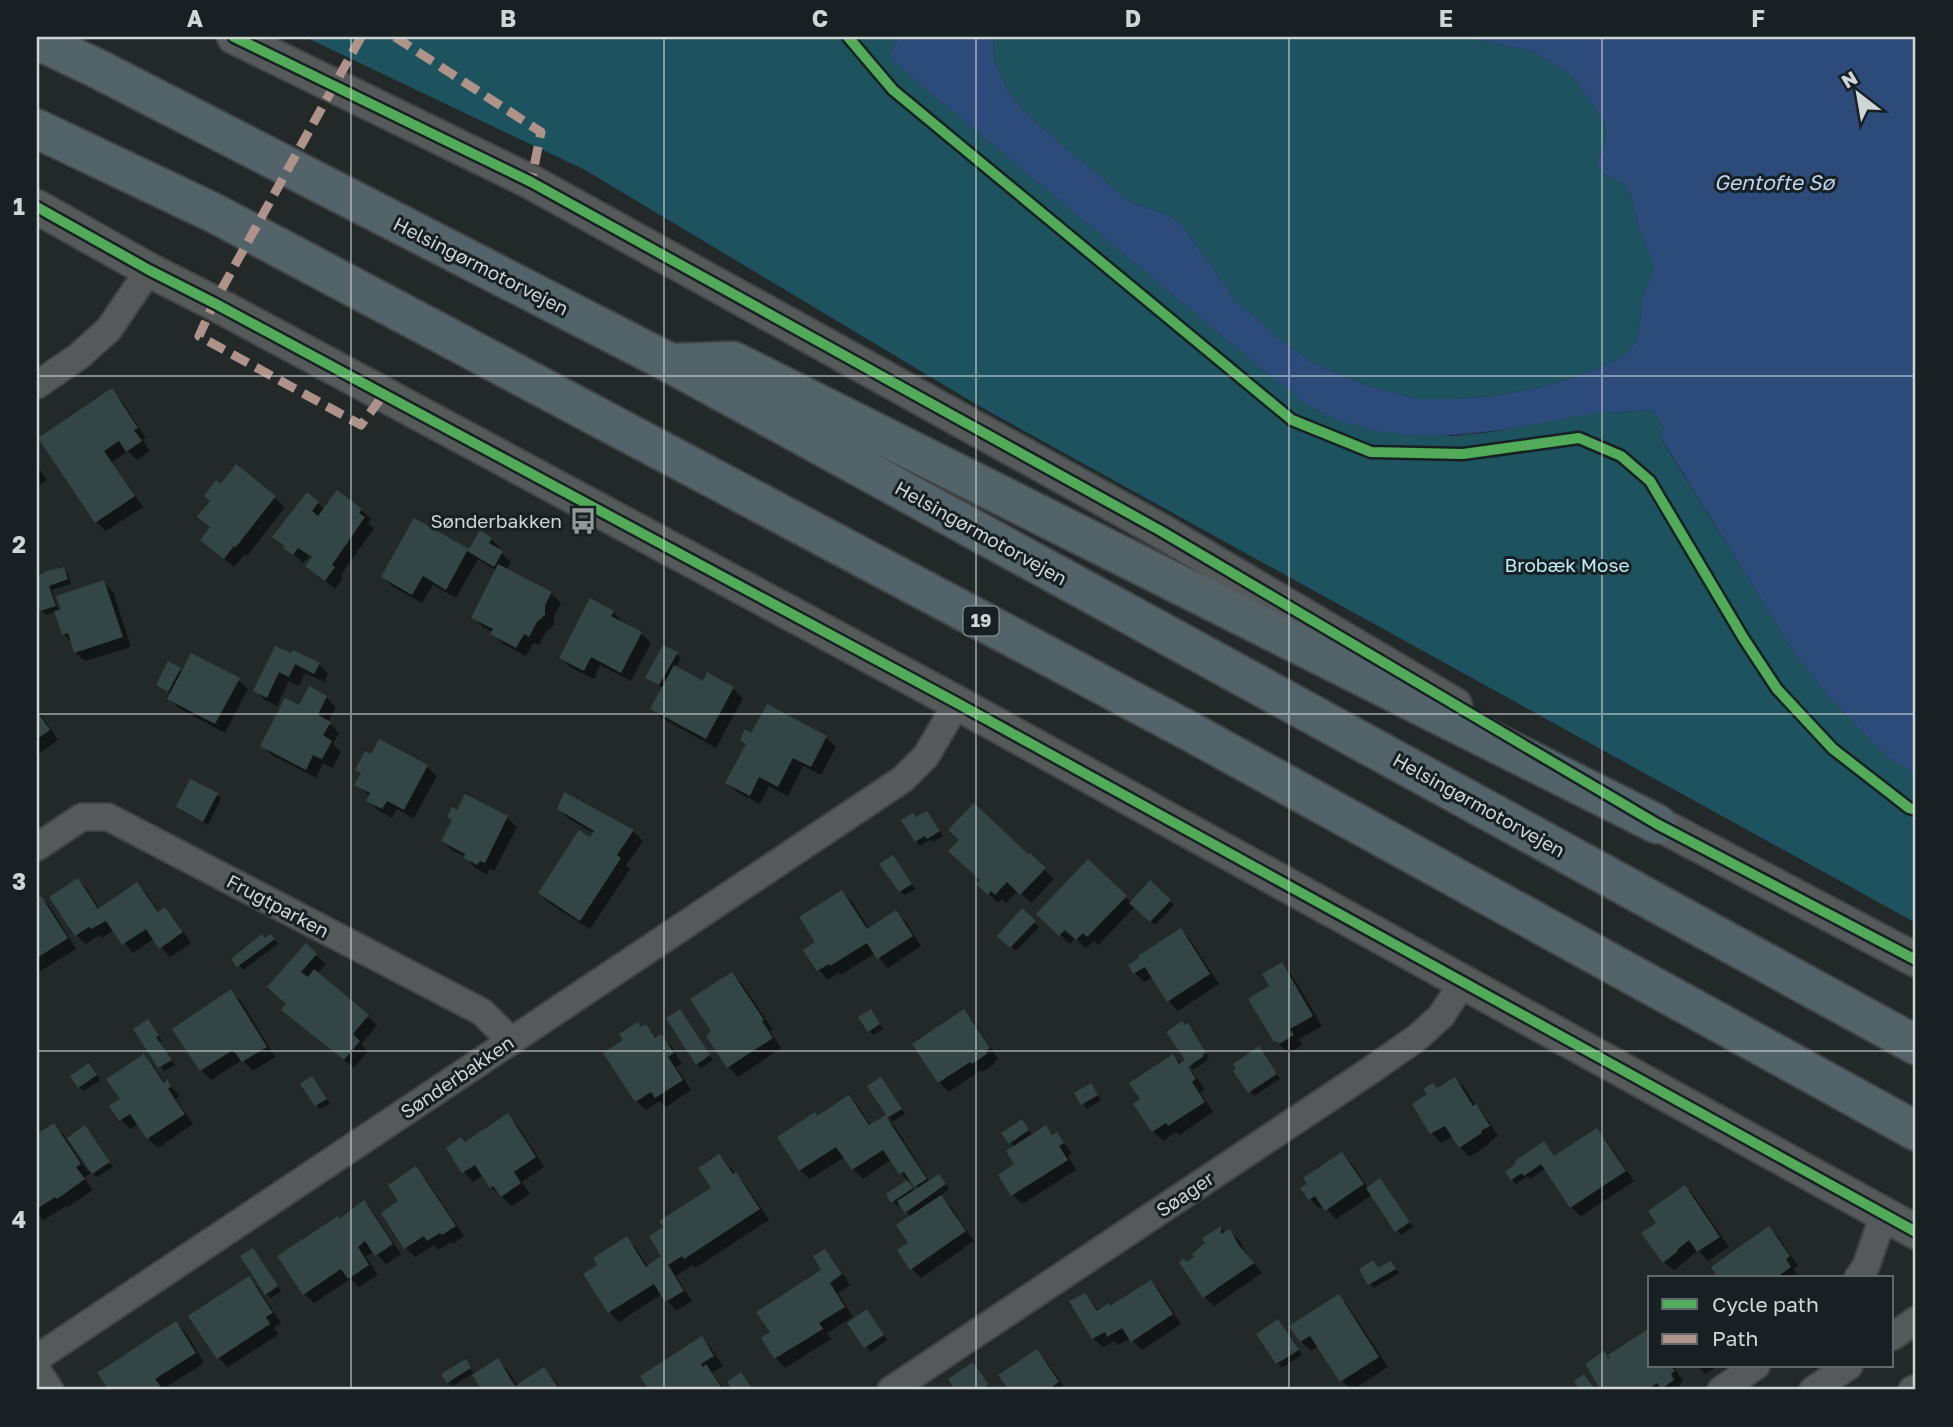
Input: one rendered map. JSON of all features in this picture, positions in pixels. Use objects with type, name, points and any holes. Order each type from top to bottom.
[{"type":"highway","name":"Helsingørmotorvejen","points":[[37,40],[94,53],[670,363],[1916,1045]]},
{"type":"highway","name":"19","points":[[37,129],[214,213],[1191,732],[1916,1131]]},
{"type":"highway","points":[[670,363],[733,361],[1657,824]]},
{"type":"street","points":[[234,37],[531,182],[1149,524],[1657,824],[1916,960]]},
{"type":"street","points":[[37,207],[149,270],[957,703],[1916,1232]]},
{"type":"street","points":[[37,385],[79,356],[109,329],[149,270]]},
{"type":"street","name":"Sønderbakken","points":[[37,1358],[903,779],[926,756],[957,703]]},
{"type":"street","name":"Frugtparken","points":[[37,847],[82,817],[108,817],[482,1012],[511,1041]]},
{"type":"street","name":"Søager","points":[[891,1390],[1390,1057],[1441,1016],[1464,981]]},
{"type":"street","points":[[1859,1276],[1866,1266],[1884,1214]]},
{"type":"street","points":[[1894,1336],[1916,1320]]},
{"type":"street","points":[[1721,1390],[1753,1368]]},
{"type":"street","points":[[1813,1390],[1846,1368]]},
{"type":"street","points":[[37,1370],[50,1390]]},
{"type":"green space","name":"Brobæk Mose","points":[[305,37],[899,37],[889,57],[908,74],[1261,368],[1320,412],[1366,428],[1453,436],[1491,432],[1604,410],[1606,413],[1653,410],[1664,428],[1660,437],[1793,651],[1858,728],[1889,758],[1916,774],[1916,923],[979,406],[585,170]]},
{"type":"green space","points":[[993,37],[1466,37],[1535,52],[1573,77],[1603,120],[1606,130],[1605,143],[1598,160],[1603,174],[1625,185],[1630,191],[1640,233],[1654,264],[1654,271],[1642,297],[1639,333],[1635,343],[1623,356],[1600,368],[1546,386],[1496,396],[1456,399],[1417,399],[1365,385],[1311,362],[1236,301],[1184,228],[1170,216],[1129,201],[1027,115],[1007,90],[994,59]]},
{"type":"water","name":"Gentofte Sø","points":[[899,37],[993,37],[994,59],[1007,90],[1027,115],[1129,201],[1170,216],[1184,228],[1236,301],[1274,334],[1311,362],[1365,385],[1417,399],[1456,399],[1496,396],[1546,386],[1600,368],[1623,356],[1635,343],[1639,333],[1642,297],[1654,271],[1654,264],[1640,233],[1630,191],[1625,185],[1603,174],[1598,167],[1606,129],[1603,120],[1573,77],[1535,52],[1466,37],[1916,37],[1916,774],[1889,758],[1858,728],[1793,651],[1660,436],[1664,428],[1653,410],[1604,411],[1498,430],[1427,435],[1392,433],[1357,426],[1323,413],[1283,386],[908,74],[889,57]]},
{"type":"building","points":[[112,388],[138,428],[134,430],[142,441],[126,452],[119,441],[104,451],[135,496],[95,523],[38,438]]},
{"type":"building","points":[[236,464],[276,496],[224,559],[200,540],[210,527],[197,517],[210,501],[204,496],[216,480],[221,484]]},
{"type":"building","points":[[337,490],[362,509],[359,513],[365,517],[332,565],[335,567],[325,581],[305,566],[312,557],[298,548],[293,555],[272,537],[307,492],[319,502],[312,511],[318,516]]},
{"type":"building","points":[[414,518],[469,549],[480,530],[492,538],[489,543],[503,551],[494,567],[467,551],[446,590],[423,576],[412,595],[381,577]]},
{"type":"building","points":[[498,564],[552,592],[545,605],[545,615],[537,622],[529,637],[524,634],[516,648],[490,634],[493,629],[471,618]]},
{"type":"building","points":[[64,567],[68,579],[49,586],[56,606],[40,611],[37,577],[44,572]]},
{"type":"building","points":[[104,580],[123,637],[74,653],[68,633],[62,635],[54,611],[61,610],[56,596]]},
{"type":"building","points":[[590,598],[614,611],[611,616],[642,632],[621,673],[591,657],[584,671],[559,658]]},
{"type":"building","points":[[663,645],[678,652],[659,685],[645,678]]},
{"type":"building","points":[[275,646],[291,653],[293,650],[320,663],[314,674],[295,664],[289,677],[279,672],[267,698],[253,691]]},
{"type":"building","points":[[191,653],[240,678],[215,724],[167,699]]},
{"type":"building","points":[[168,661],[181,668],[168,692],[156,685]]},
{"type":"building","points":[[674,665],[703,681],[707,672],[734,687],[706,739],[650,709]]},
{"type":"building","points":[[309,686],[327,696],[318,715],[331,722],[323,735],[332,741],[322,759],[313,755],[306,770],[260,746],[285,698],[299,705]]},
{"type":"building","points":[[767,704],[827,736],[811,767],[793,758],[778,787],[759,777],[750,796],[725,783],[746,744],[740,740],[745,729],[751,733]]},
{"type":"building","points":[[37,711],[50,730],[37,739]]},
{"type":"building","points":[[379,739],[428,765],[404,810],[387,801],[382,809],[366,801],[370,793],[354,785],[361,773],[355,770],[365,751],[371,754]]},
{"type":"building","points":[[190,779],[218,793],[203,822],[176,807]]},
{"type":"building","points":[[564,792],[634,830],[617,855],[621,858],[580,921],[538,893],[579,830],[590,837],[594,831],[557,809]]},
{"type":"building","points":[[465,794],[508,816],[485,863],[480,861],[477,865],[464,858],[465,854],[441,841],[452,820],[447,817],[452,807],[457,810]]},
{"type":"building","points":[[974,803],[1046,868],[1020,895],[1007,882],[995,895],[991,891],[988,895],[976,884],[980,880],[948,851],[959,840],[948,830]]},
{"type":"building","points":[[927,811],[940,831],[915,842],[901,820],[913,813],[916,817]]},
{"type":"building","points":[[893,855],[912,884],[899,892],[879,864]]},
{"type":"building","points":[[1088,859],[1127,896],[1087,937],[1083,933],[1076,940],[1065,930],[1059,936],[1036,914]]},
{"type":"building","points":[[78,878],[98,909],[137,882],[158,912],[165,907],[183,932],[159,949],[146,929],[122,945],[106,921],[75,936],[49,897]]},
{"type":"building","points":[[1150,880],[1171,900],[1150,922],[1129,903]]},
{"type":"building","points":[[842,890],[867,929],[896,910],[913,936],[877,959],[867,943],[817,971],[803,950],[815,942],[799,917]]},
{"type":"building","points":[[41,896],[68,938],[37,958],[37,899]]},
{"type":"building","points":[[1022,908],[1036,921],[1010,948],[997,936]]},
{"type":"building","points":[[1181,928],[1210,974],[1167,1002],[1145,967],[1133,974],[1128,965]]},
{"type":"building","points":[[262,934],[265,938],[271,934],[275,939],[237,967],[231,959]]},
{"type":"building","points":[[306,943],[317,954],[301,972],[308,977],[314,969],[369,1015],[353,1034],[360,1041],[344,1060],[281,1010],[286,1004],[267,987]]},
{"type":"building","points":[[1282,962],[1313,1016],[1290,1029],[1294,1035],[1279,1044],[1274,1042],[1248,999],[1269,986],[1262,974]]},
{"type":"building","points":[[732,972],[773,1038],[727,1068],[706,1036],[711,1031],[690,999]]},
{"type":"building","points":[[231,989],[267,1047],[242,1062],[233,1050],[200,1071],[172,1029]]},
{"type":"building","points":[[680,1009],[710,1055],[696,1065],[666,1018]]},
{"type":"building","points":[[871,1009],[880,1024],[868,1032],[858,1017]]},
{"type":"building","points":[[964,1009],[990,1048],[986,1051],[988,1053],[972,1064],[970,1062],[938,1083],[912,1044]]},
{"type":"building","points":[[148,1019],[159,1036],[156,1037],[172,1060],[158,1068],[133,1029]]},
{"type":"building","points":[[1182,1021],[1185,1025],[1188,1023],[1206,1053],[1188,1067],[1196,1079],[1192,1082],[1205,1102],[1168,1126],[1166,1123],[1152,1132],[1133,1104],[1140,1099],[1129,1083],[1173,1054],[1179,1064],[1185,1060],[1166,1032]]},
{"type":"building","points":[[638,1022],[641,1027],[646,1024],[655,1038],[661,1034],[674,1053],[668,1057],[683,1080],[655,1098],[651,1092],[635,1102],[603,1053],[623,1040],[619,1034]]},
{"type":"building","points":[[1259,1046],[1277,1074],[1248,1093],[1233,1071],[1236,1068],[1233,1064]]},
{"type":"building","points":[[144,1054],[164,1083],[167,1080],[171,1086],[168,1089],[185,1114],[147,1139],[130,1114],[119,1121],[109,1106],[120,1099],[106,1079]]},
{"type":"building","points":[[89,1063],[97,1075],[78,1088],[70,1076]]},
{"type":"building","points":[[312,1076],[327,1099],[315,1106],[300,1084]]},
{"type":"building","points":[[881,1077],[902,1109],[887,1118],[927,1179],[914,1187],[904,1172],[899,1174],[883,1150],[852,1170],[836,1147],[799,1171],[777,1137],[815,1112],[817,1116],[849,1095],[869,1125],[886,1115],[867,1086]]},
{"type":"building","points":[[1455,1077],[1473,1106],[1476,1104],[1490,1126],[1459,1148],[1445,1126],[1430,1134],[1412,1104],[1427,1094],[1423,1089],[1433,1083],[1437,1088]]},
{"type":"building","points":[[1091,1083],[1098,1095],[1081,1105],[1074,1093]]},
{"type":"building","points":[[508,1113],[536,1157],[514,1172],[521,1183],[501,1197],[493,1186],[490,1188],[475,1165],[462,1173],[446,1148],[461,1137],[465,1142]]},
{"type":"building","points":[[1022,1119],[1029,1130],[1009,1144],[1001,1133]]},
{"type":"building","points":[[54,1123],[81,1164],[76,1167],[85,1179],[57,1199],[55,1197],[37,1209],[37,1134]]},
{"type":"building","points":[[85,1125],[110,1162],[92,1174],[67,1138]]},
{"type":"building","points":[[1046,1125],[1052,1135],[1057,1132],[1064,1143],[1059,1146],[1068,1160],[1011,1196],[998,1175],[1014,1164],[1006,1151]]},
{"type":"building","points":[[1597,1128],[1626,1171],[1570,1208],[1541,1164],[1524,1176],[1522,1173],[1511,1180],[1505,1172],[1515,1161],[1544,1141],[1554,1156]]},
{"type":"building","points":[[1342,1152],[1364,1184],[1325,1211],[1315,1196],[1309,1200],[1300,1188],[1307,1184],[1303,1178]]},
{"type":"building","points":[[719,1154],[733,1174],[736,1172],[760,1209],[684,1259],[682,1256],[668,1265],[684,1291],[665,1302],[654,1284],[608,1313],[583,1274],[597,1265],[593,1258],[627,1236],[646,1267],[661,1256],[649,1236],[663,1227],[659,1221],[711,1188],[698,1168]]},
{"type":"building","points":[[416,1166],[456,1226],[427,1241],[424,1236],[404,1249],[381,1213],[398,1201],[388,1185]]},
{"type":"building","points":[[939,1174],[946,1184],[905,1213],[897,1201]]},
{"type":"building","points":[[1380,1178],[1410,1222],[1395,1232],[1366,1188]]},
{"type":"building","points":[[907,1180],[913,1188],[891,1203],[886,1194]]},
{"type":"building","points":[[1685,1185],[1720,1237],[1697,1252],[1689,1240],[1663,1263],[1641,1233],[1656,1223],[1648,1211]]},
{"type":"building","points":[[941,1195],[966,1231],[910,1270],[897,1250],[908,1243],[896,1225]]},
{"type":"building","points":[[364,1200],[393,1244],[375,1256],[365,1241],[358,1247],[369,1265],[348,1279],[341,1269],[303,1295],[277,1256],[338,1216],[339,1219]]},
{"type":"building","points":[[1221,1226],[1221,1234],[1230,1229],[1238,1244],[1254,1263],[1203,1298],[1179,1262],[1184,1258],[1186,1262],[1194,1257],[1192,1254],[1205,1243],[1202,1238]]},
{"type":"building","points":[[1769,1226],[1790,1256],[1786,1259],[1791,1267],[1778,1276],[1717,1276],[1711,1267]]},
{"type":"building","points":[[253,1248],[278,1286],[265,1295],[240,1256]]},
{"type":"building","points":[[825,1249],[842,1274],[830,1283],[845,1307],[819,1323],[823,1329],[774,1359],[761,1338],[770,1332],[756,1312],[821,1270],[813,1256]]},
{"type":"building","points":[[1373,1260],[1378,1268],[1391,1261],[1396,1269],[1368,1285],[1359,1269]]},
{"type":"building","points":[[249,1276],[273,1313],[266,1317],[270,1324],[217,1359],[188,1316]]},
{"type":"building","points":[[1151,1280],[1173,1314],[1131,1342],[1122,1328],[1107,1337],[1105,1332],[1092,1339],[1069,1301],[1085,1293],[1097,1311],[1109,1303],[1110,1306]]},
{"type":"building","points":[[1339,1294],[1379,1357],[1340,1382],[1310,1336],[1300,1342],[1289,1326]]},
{"type":"building","points":[[867,1309],[884,1335],[864,1348],[847,1323]]},
{"type":"building","points":[[1278,1319],[1299,1350],[1276,1364],[1256,1334]]},
{"type":"building","points":[[176,1321],[196,1353],[155,1379],[163,1390],[109,1390],[97,1373]]},
{"type":"building","points":[[1648,1329],[1648,1368],[1673,1368],[1675,1371],[1671,1374],[1674,1380],[1661,1389],[1657,1383],[1647,1390],[1601,1390],[1585,1364],[1604,1351],[1609,1359],[1608,1355]]},
{"type":"building","points":[[702,1336],[714,1356],[701,1364],[703,1367],[706,1364],[723,1390],[649,1390],[640,1376]]},
{"type":"building","points":[[1037,1349],[1059,1382],[1047,1390],[1009,1390],[998,1375]]},
{"type":"building","points":[[498,1358],[515,1386],[544,1367],[560,1390],[482,1390],[472,1375]]},
{"type":"building","points":[[466,1359],[471,1368],[447,1383],[441,1374]]},
{"type":"building","points":[[973,1362],[989,1385],[981,1390],[955,1390],[948,1379]]},
{"type":"building","points":[[741,1372],[751,1387],[746,1390],[733,1390],[727,1382]]},
{"type":"building","points":[[1584,1374],[1595,1390],[1580,1390],[1574,1381]]},
{"type":"marked path","points":[[361,37],[214,303],[199,336],[361,425],[384,394]]},
{"type":"marked path","points":[[395,37],[541,132],[531,182]]},
{"type":"cycle path","points":[[234,37],[531,182],[1161,531],[1657,824],[1916,960]]},
{"type":"cycle path","points":[[848,37],[893,90],[1292,420],[1371,452],[1463,454],[1579,438],[1621,456],[1650,481],[1744,639],[1777,689],[1833,749],[1909,808],[1916,810]]},
{"type":"cycle path","points":[[37,207],[149,270],[957,703],[1916,1232]]},
{"type":"place","name":"Sønderbakken","points":[[583,521]]}]
